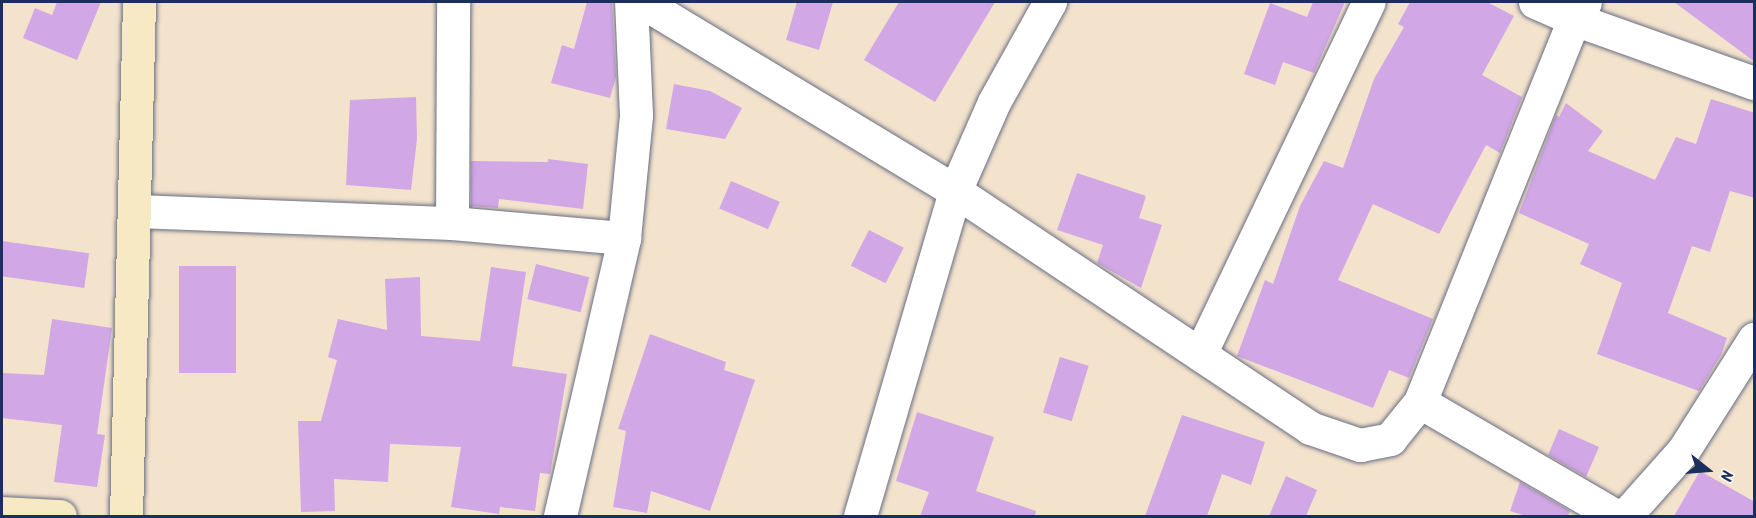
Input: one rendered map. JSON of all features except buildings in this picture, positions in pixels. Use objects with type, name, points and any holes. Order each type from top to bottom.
[{"type":"street","points":[[126,516],[136,211],[139,2]]},
{"type":"street","points":[[452,223],[453,2]]},
{"type":"street","points":[[560,516],[624,238],[636,115],[631,2]]},
{"type":"street","points":[[642,2],[955,191],[1310,428],[1360,445],[1390,439],[1420,402],[1580,10]]},
{"type":"street","points":[[860,516],[955,191],[994,102],[1050,2]]},
{"type":"street","points":[[1200,354],[1369,2]]},
{"type":"street","points":[[1535,2],[1580,10],[1755,82]]},
{"type":"street","points":[[136,211],[452,223],[624,238]]},
{"type":"street","points":[[1625,516],[1683,451],[1755,339]]},
{"type":"street","points":[[1420,402],[1616,516]]},
{"type":"street","points":[[2,513],[60,516]]}]
